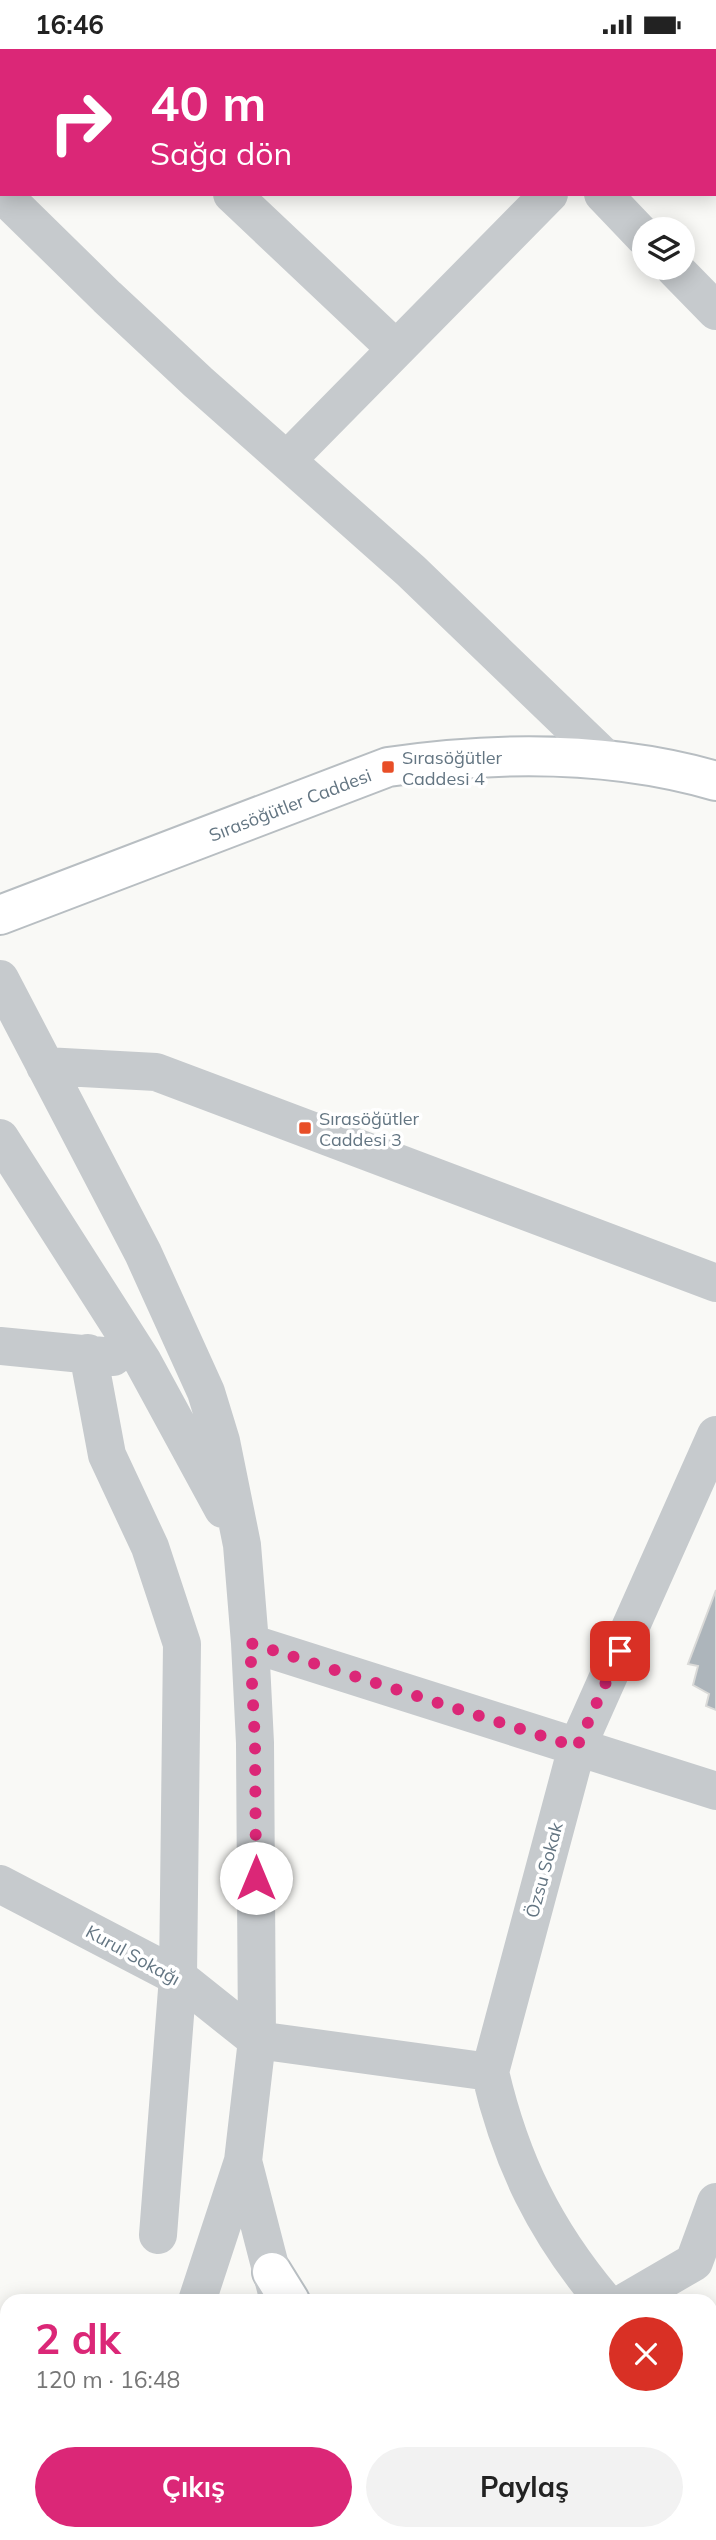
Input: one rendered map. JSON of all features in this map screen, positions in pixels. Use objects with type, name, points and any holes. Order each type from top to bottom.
[{"type":"street","points":[[4,196],[198,382],[288,459],[490,645],[607,760]]},
{"type":"street","points":[[234,196],[396,349]]},
{"type":"street","points":[[288,459],[547,196]]},
{"type":"street","points":[[605,196],[632,224]]},
{"type":"street","points":[[686,280],[716,311]]},
{"type":"street","name":"Sırasöğütler Caddesi","points":[[0,915],[388,767],[488,756],[538,755],[607,760],[693,774],[716,781]]},
{"type":"street","points":[[0,979],[143,1253],[206,1392],[221,1441],[242,1545],[255,1743],[257,2040],[243,2161],[199,2294]]},
{"type":"street","points":[[45,1066],[156,1072],[716,1283]]},
{"type":"street","points":[[0,1138],[143,1362],[242,1545]]},
{"type":"street","points":[[0,1346],[88,1353],[143,1362]]},
{"type":"street","points":[[88,1353],[107,1455],[150,1547],[182,1644],[178,1977],[158,2235]]},
{"type":"street","name":"Özsu Sokak","points":[[598,2294],[559,2242],[529,2189],[500,2112],[490,2072],[577,1747],[716,1435]]},
{"type":"street","points":[[250,1643],[716,1791]]},
{"type":"street","name":"Kurul Sokağı","points":[[0,1884],[178,1977],[257,2040]]},
{"type":"street","points":[[257,2040],[490,2072]]},
{"type":"street","points":[[243,2161],[281,2291]]},
{"type":"street","points":[[639,2294],[694,2262],[716,2201]]},
{"type":"building","points":[[716,1590],[716,1710],[706,1706],[709,1694],[693,1685],[698,1666],[688,1664]]},
{"type":"place","name":"Sırasöğütler Caddesi 4","points":[[388,767]]},
{"type":"place","name":"Sırasöğütler Caddesi 3","points":[[305,1128]]},
{"type":"route","points":[[256,1878],[255,1743],[250,1643],[577,1747],[620,1651]]}]
